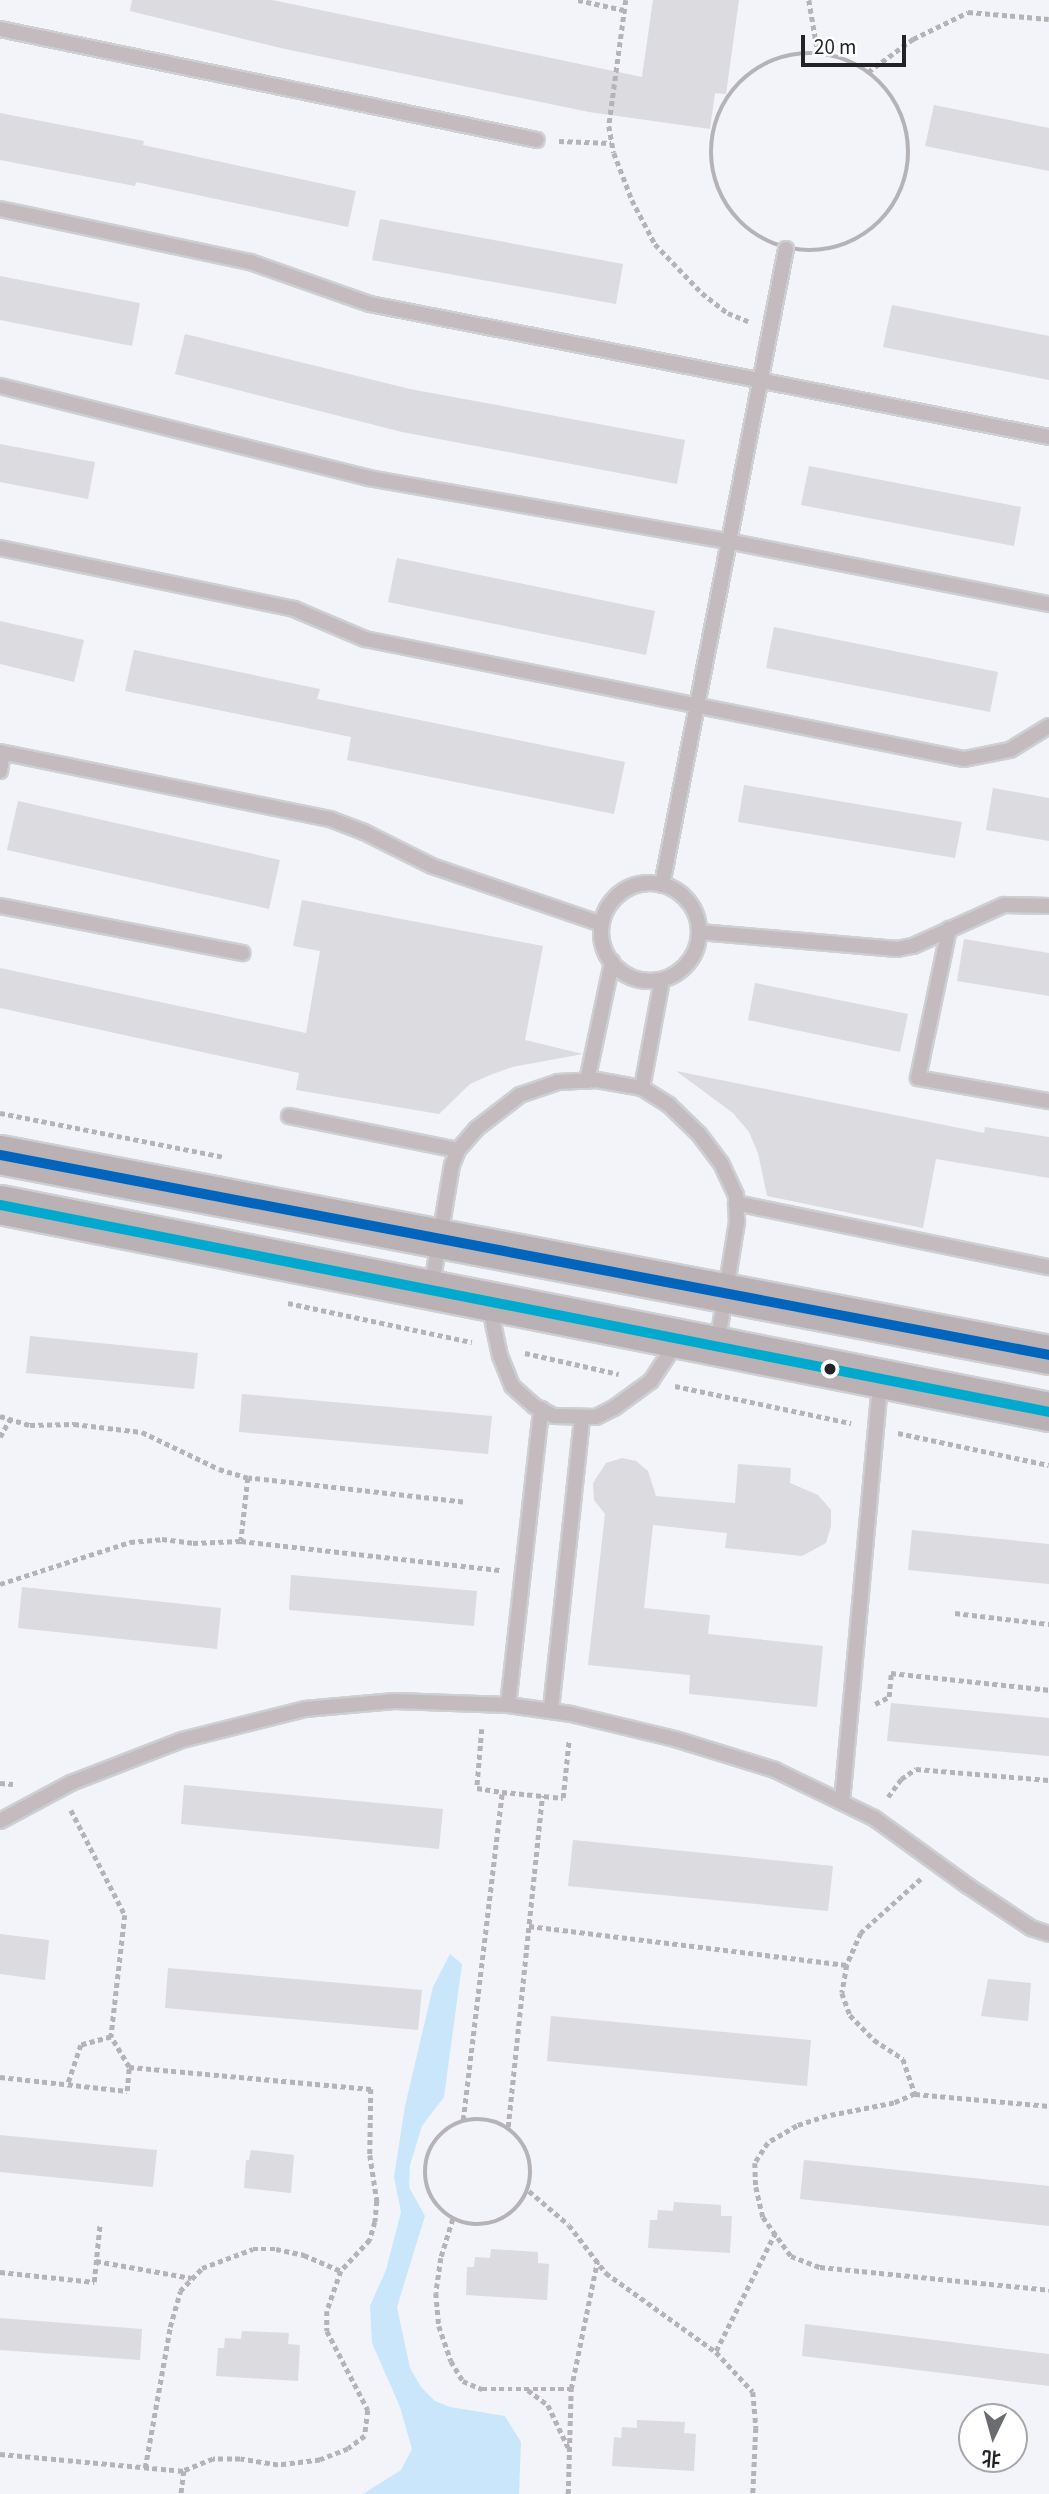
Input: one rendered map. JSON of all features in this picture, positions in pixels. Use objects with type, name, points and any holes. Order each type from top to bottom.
[{"type":"main road","points":[[0,1156],[1049,1355]]},
{"type":"main road","points":[[0,1205],[1049,1412]]},
{"type":"lane","points":[[0,29],[537,140]]},
{"type":"lane","points":[[0,209],[250,262],[370,304],[1049,437]]},
{"type":"lane","points":[[662,884],[786,249]]},
{"type":"lane","points":[[0,386],[369,478],[727,541],[1049,604]]},
{"type":"lane","points":[[0,548],[294,609],[365,639],[964,759],[1010,750],[1049,726]]},
{"type":"lane","points":[[0,771],[2,752],[330,819],[364,832],[432,866],[601,924]]},
{"type":"lane","points":[[645,883],[662,884],[689,901],[697,916],[697,948],[689,963],[677,974],[646,982],[630,977],[612,962],[601,940],[601,924],[606,909],[616,896],[630,887],[645,883]]},
{"type":"lane","points":[[699,932],[897,949],[913,946],[1004,905],[1049,906]]},
{"type":"lane","points":[[0,906],[242,953]]},
{"type":"lane","points":[[949,929],[918,1078],[1049,1101]]},
{"type":"lane","points":[[587,1081],[612,962]]},
{"type":"lane","points":[[642,1088],[662,980]]},
{"type":"lane","points":[[431,1290],[452,1165],[457,1150],[476,1129],[520,1095],[558,1082],[587,1081],[642,1088],[669,1105],[699,1134],[721,1163],[736,1195],[737,1222],[717,1347]]},
{"type":"lane","points":[[289,1116],[457,1150]]},
{"type":"lane","points":[[736,1203],[1049,1267]]},
{"type":"lane","points":[[489,1302],[500,1356],[512,1386],[554,1416],[596,1417],[639,1392],[651,1381],[678,1339]]},
{"type":"lane","points":[[842,1802],[880,1379]]},
{"type":"lane","points":[[508,1705],[541,1409]]},
{"type":"lane","points":[[551,1709],[582,1418]]},
{"type":"lane","points":[[0,1821],[60,1789],[183,1741],[305,1709],[395,1701],[551,1709],[675,1739],[775,1770],[874,1818],[1031,1928],[1049,1934]]},
{"type":"path","points":[[578,0],[624,10]]},
{"type":"path","points":[[626,0],[609,126],[611,143],[632,200],[655,244],[702,293],[728,313],[769,329]]},
{"type":"path","points":[[809,0],[818,53]]},
{"type":"path","points":[[868,72],[913,39],[968,12],[1049,19]]},
{"type":"path","points":[[818,53],[850,61],[868,72],[878,78],[898,105],[909,135],[909,169],[898,200],[878,225],[851,243],[819,251],[786,249],[755,236],[731,214],[715,185],[709,153],[715,120],[730,91],[755,68],[785,55],[818,53]]},
{"type":"path","points":[[537,140],[611,143]]},
{"type":"path","points":[[0,1416],[30,1425],[74,1424],[142,1432],[219,1469],[248,1478],[463,1502]]},
{"type":"path","points":[[0,1437],[10,1419]]},
{"type":"path","points":[[241,1541],[248,1478]]},
{"type":"path","points":[[0,1584],[130,1542],[162,1539],[193,1543],[241,1541],[523,1573]]},
{"type":"path","points":[[956,1614],[1049,1624]]},
{"type":"path","points":[[851,1703],[872,1705],[889,1697],[891,1673],[1049,1690]]},
{"type":"path","points":[[485,1704],[477,1788],[502,1792],[562,1798],[571,1714]]},
{"type":"path","points":[[874,1818],[901,1779],[916,1769],[1049,1780]]},
{"type":"path","points":[[0,2077],[127,2091],[129,2067],[111,2037],[125,1915],[60,1789]]},
{"type":"path","points":[[463,2120],[502,1792]]},
{"type":"path","points":[[508,2127],[542,1796]]},
{"type":"path","points":[[915,2094],[903,2059],[874,2040],[850,2015],[842,1993],[847,1965],[862,1933],[937,1864]]},
{"type":"path","points":[[528,1926],[847,1965]]},
{"type":"path","points":[[68,2084],[80,2045],[111,2037]]},
{"type":"path","points":[[0,2454],[184,2471],[213,2459],[278,2465],[320,2460],[348,2449],[365,2436],[368,2410],[327,2331],[331,2295],[341,2271],[370,2240],[375,2222],[377,2201],[370,2155],[371,2089],[129,2067]]},
{"type":"path","points":[[1049,2106],[915,2094],[894,2103],[827,2116],[797,2126],[768,2143],[755,2164],[756,2188],[763,2217],[792,2256],[820,2267],[1049,2290]]},
{"type":"path","points":[[463,2120],[494,2120],[508,2127],[521,2140],[529,2155],[532,2173],[529,2191],[520,2206],[489,2224],[470,2224],[453,2219],[439,2208],[429,2193],[425,2175],[427,2157],[434,2141],[447,2128],[463,2120]]},
{"type":"path","points":[[529,2191],[569,2225],[597,2262],[625,2288],[678,2322],[716,2352],[753,2392],[757,2428],[753,2494]]},
{"type":"path","points":[[453,2219],[441,2258],[436,2294],[439,2326],[451,2361],[463,2381],[482,2389],[570,2389]]},
{"type":"path","points":[[0,2272],[94,2282],[100,2223]]},
{"type":"path","points":[[716,2352],[775,2233]]},
{"type":"path","points":[[145,2468],[170,2327],[180,2291],[192,2278],[202,2268],[253,2249],[304,2255],[341,2271]]},
{"type":"path","points":[[96,2261],[192,2278]]},
{"type":"path","points":[[568,2494],[570,2389],[597,2262]]},
{"type":"path","points":[[527,2389],[548,2405],[569,2451]]},
{"type":"path","points":[[181,2494],[184,2471]]},
{"type":"water","points":[[450,1954],[462,1964],[444,2097],[422,2126],[410,2165],[409,2187],[425,2216],[397,2307],[410,2368],[421,2387],[435,2401],[450,2407],[505,2416],[521,2442],[519,2494],[363,2494],[401,2470],[412,2449],[400,2407],[372,2343],[370,2306],[386,2270],[401,2212],[394,2177],[405,2106],[433,1987]]},
{"type":"building","points":[[132,0],[272,0],[642,77],[653,0],[739,0],[726,94],[715,93],[710,129],[589,112],[285,49],[130,11]]},
{"type":"building","points":[[934,105],[1049,128],[1049,171],[925,146]]},
{"type":"building","points":[[0,113],[144,141],[143,145],[356,191],[348,227],[136,182],[135,186],[0,160]]},
{"type":"building","points":[[380,219],[623,264],[616,304],[372,260]]},
{"type":"building","points":[[0,276],[140,303],[132,346],[0,320]]},
{"type":"building","points":[[892,305],[1049,336],[1049,380],[883,347]]},
{"type":"building","points":[[185,334],[410,389],[685,440],[677,484],[402,432],[175,374]]},
{"type":"building","points":[[0,444],[95,462],[88,499],[0,482]]},
{"type":"building","points":[[809,466],[1021,507],[1014,546],[801,505]]},
{"type":"building","points":[[397,558],[655,611],[646,655],[388,602]]},
{"type":"building","points":[[0,621],[84,640],[74,682],[0,664]]},
{"type":"building","points":[[774,627],[998,672],[990,712],[766,668]]},
{"type":"building","points":[[134,650],[320,689],[317,699],[625,762],[614,814],[347,760],[351,737],[125,691]]},
{"type":"building","points":[[744,785],[962,822],[955,858],[738,822]]},
{"type":"building","points":[[993,788],[1049,798],[1049,841],[986,830]]},
{"type":"building","points":[[18,801],[280,860],[269,909],[7,850]]},
{"type":"building","points":[[302,900],[543,946],[525,1040],[583,1054],[512,1067],[490,1075],[470,1084],[439,1114],[296,1090],[299,1073],[0,1008],[0,968],[306,1033],[320,951],[293,946]]},
{"type":"building","points":[[964,939],[1049,953],[1049,996],[957,981]]},
{"type":"building","points":[[755,983],[908,1014],[900,1052],[748,1020]]},
{"type":"building","points":[[676,1071],[984,1133],[985,1127],[1049,1137],[1049,1178],[936,1159],[923,1228],[767,1196],[758,1153],[749,1132],[733,1113]]},
{"type":"building","points":[[30,1336],[198,1353],[194,1389],[26,1373]]},
{"type":"building","points":[[242,1394],[492,1416],[488,1454],[239,1432]]},
{"type":"building","points":[[622,1458],[636,1461],[648,1471],[656,1496],[735,1503],[738,1464],[791,1468],[790,1483],[818,1495],[831,1510],[831,1526],[826,1543],[802,1556],[725,1548],[727,1533],[653,1525],[644,1608],[710,1615],[708,1634],[823,1646],[817,1707],[689,1694],[690,1675],[588,1665],[605,1514],[594,1500],[593,1483],[606,1463]]},
{"type":"building","points":[[912,1530],[1049,1544],[1049,1584],[908,1570]]},
{"type":"building","points":[[291,1575],[477,1591],[474,1626],[289,1610]]},
{"type":"building","points":[[22,1587],[221,1608],[217,1649],[18,1628]]},
{"type":"building","points":[[891,1703],[1049,1718],[1049,1756],[887,1741]]},
{"type":"building","points":[[184,1785],[443,1809],[439,1849],[181,1824]]},
{"type":"building","points":[[573,1840],[833,1866],[828,1911],[568,1886]]},
{"type":"building","points":[[0,1934],[49,1940],[45,1980],[0,1974]]},
{"type":"building","points":[[168,1968],[422,1990],[418,2030],[165,2008]]},
{"type":"building","points":[[988,1979],[1031,1983],[1028,2021],[981,2016]]},
{"type":"building","points":[[551,2016],[811,2040],[807,2086],[547,2061]]},
{"type":"building","points":[[0,2135],[157,2150],[153,2187],[0,2172]]},
{"type":"building","points":[[251,2150],[294,2155],[291,2193],[244,2188],[246,2160],[249,2160]]},
{"type":"building","points":[[804,2160],[1049,2186],[1049,2226],[800,2199]]},
{"type":"building","points":[[674,2202],[721,2205],[721,2216],[732,2216],[730,2253],[648,2248],[650,2220],[657,2220],[658,2210],[673,2211]]},
{"type":"building","points":[[491,2249],[538,2252],[538,2263],[549,2264],[547,2300],[466,2295],[467,2267],[474,2267],[475,2257],[490,2258]]},
{"type":"building","points":[[0,2318],[142,2329],[140,2360],[0,2350]]},
{"type":"building","points":[[805,2324],[1049,2354],[1049,2386],[802,2356]]},
{"type":"building","points":[[242,2331],[289,2333],[288,2344],[300,2345],[298,2381],[216,2376],[218,2348],[224,2348],[225,2338],[241,2339]]},
{"type":"building","points":[[637,2420],[685,2422],[684,2433],[696,2434],[694,2471],[612,2466],[614,2437],[621,2438],[622,2427],[637,2428]]},
{"type":"transit line","points":[[0,1155],[1049,1355]]},
{"type":"transit line","points":[[0,1205],[1049,1412]]}]
